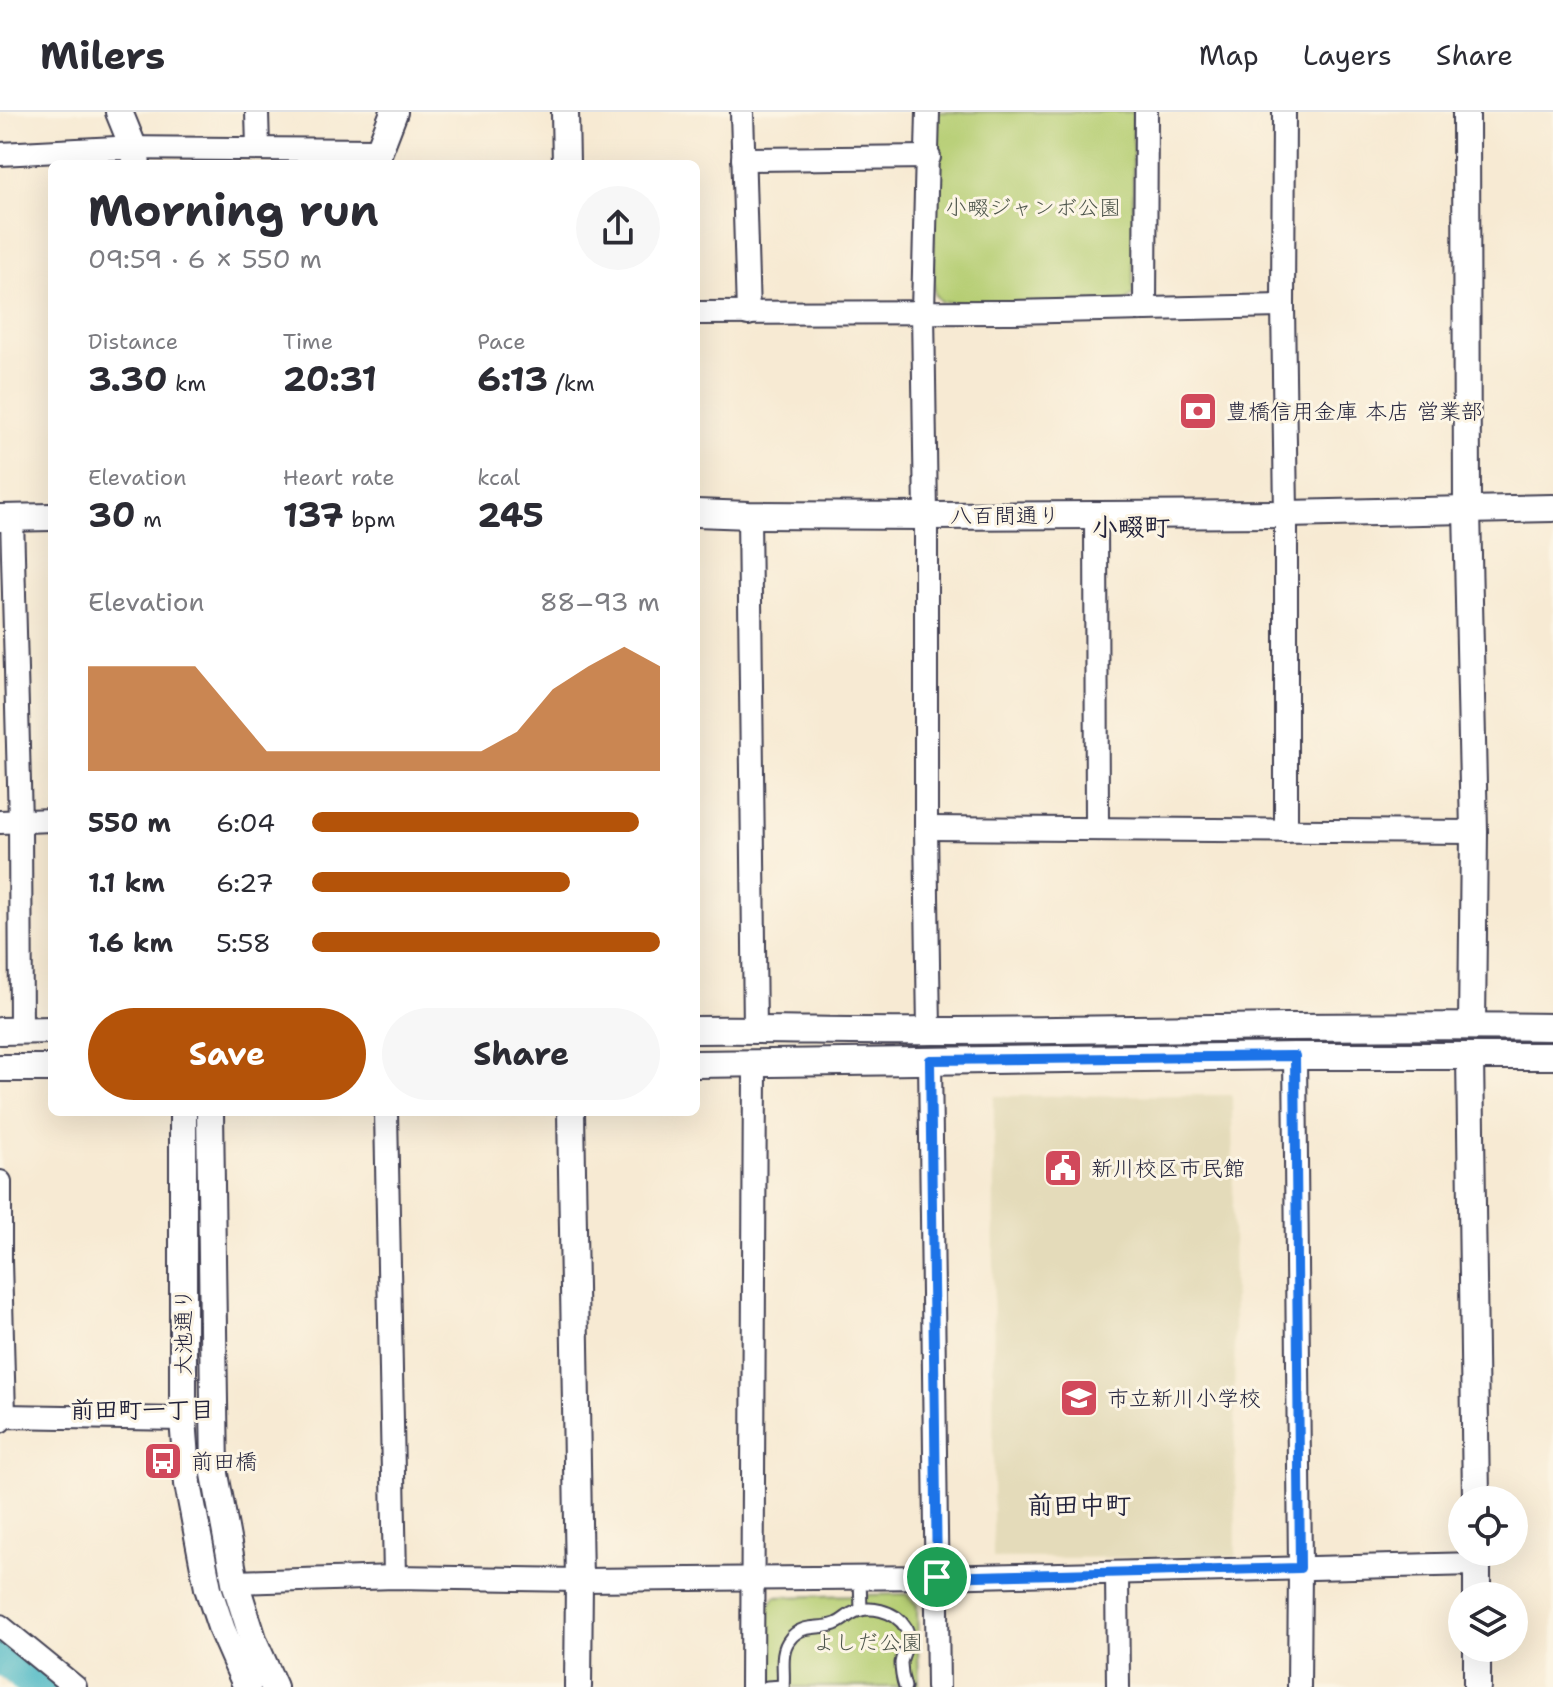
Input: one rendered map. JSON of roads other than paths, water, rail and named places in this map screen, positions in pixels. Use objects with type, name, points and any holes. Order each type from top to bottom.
[{"type":"street","points":[[119,112],[136,156]]},
{"type":"street","points":[[257,112],[258,148]]},
{"type":"street","points":[[0,154],[116,148],[136,156],[258,148],[377,157],[394,112]]},
{"type":"street","points":[[565,112],[566,160]]},
{"type":"street","points":[[742,112],[748,314]]},
{"type":"street","points":[[928,112],[923,311],[929,1031]]},
{"type":"street","points":[[1145,309],[1146,112]]},
{"type":"street","points":[[1284,112],[1286,831]]},
{"type":"street","points":[[1466,112],[1467,509],[1474,832],[1472,1026]]},
{"type":"street","points":[[743,159],[929,157]]},
{"type":"street","points":[[700,313],[1011,312],[1283,306]]},
{"type":"street","name":"八百間通り","points":[[700,513],[926,516],[1286,514],[1553,508]]},
{"type":"street","points":[[749,515],[755,1029]]},
{"type":"street","points":[[1096,515],[1097,829]]},
{"type":"street","points":[[48,517],[6,518],[11,1030],[48,1030]]},
{"type":"street","points":[[10,821],[48,820]]},
{"type":"street","points":[[926,828],[1474,832]]},
{"type":"street","points":[[700,1030],[1553,1027]]},
{"type":"street","points":[[1295,1056],[1299,1687]]},
{"type":"street","points":[[700,1064],[1295,1056],[1553,1056]]},
{"type":"street","points":[[1470,1056],[1476,1486]]},
{"type":"street","points":[[930,1060],[938,1687]]},
{"type":"street","points":[[752,1687],[755,1064]]},
{"type":"street","points":[[0,1068],[48,1068]]},
{"type":"street","name":"大池通り","points":[[183,1116],[183,1419],[188,1484],[205,1576],[222,1630],[247,1687]]},
{"type":"street","name":"大池通り","points":[[210,1116],[215,1474],[235,1582],[254,1642],[274,1687]]},
{"type":"street","points":[[386,1116],[395,1577]]},
{"type":"street","points":[[571,1116],[578,1687]]},
{"type":"street","points":[[0,1182],[2,1419],[183,1419]]},
{"type":"street","points":[[235,1582],[395,1577],[579,1580],[937,1577],[1300,1568],[1448,1560]]},
{"type":"street","points":[[1117,1573],[1118,1687]]},
{"type":"street","points":[[0,1626],[75,1687]]},
{"type":"street","points":[[1477,1662],[1477,1687]]},
{"type":"lane","points":[[860,1578],[861,1610]]},
{"type":"lane","points":[[767,1687],[783,1687],[783,1655],[789,1639],[803,1628],[837,1624],[853,1613],[871,1608],[899,1620],[907,1630],[909,1643],[901,1663],[905,1687]]},
{"type":"waterway","points":[[0,1653],[42,1687]]},
{"type":"place","name":"豊橋信用金庫 本店 営業部","points":[[1198,411]]},
{"type":"place","name":"新川校区市民館","points":[[1063,1168]]},
{"type":"place","name":"市立新川小学校","points":[[1079,1398]]},
{"type":"place","name":"前田橋","points":[[163,1461]]},
{"type":"district","name":"小畷町","points":[[1131,527]]},
{"type":"district","name":"前田町一丁目","points":[[142,1410]]},
{"type":"district","name":"前田中町","points":[[1079,1505]]},
{"type":"park label","name":"小畷ジャンボ公園","points":[[1033,207]]},
{"type":"park label","name":"よしだ公園","points":[[868,1642]]}]
